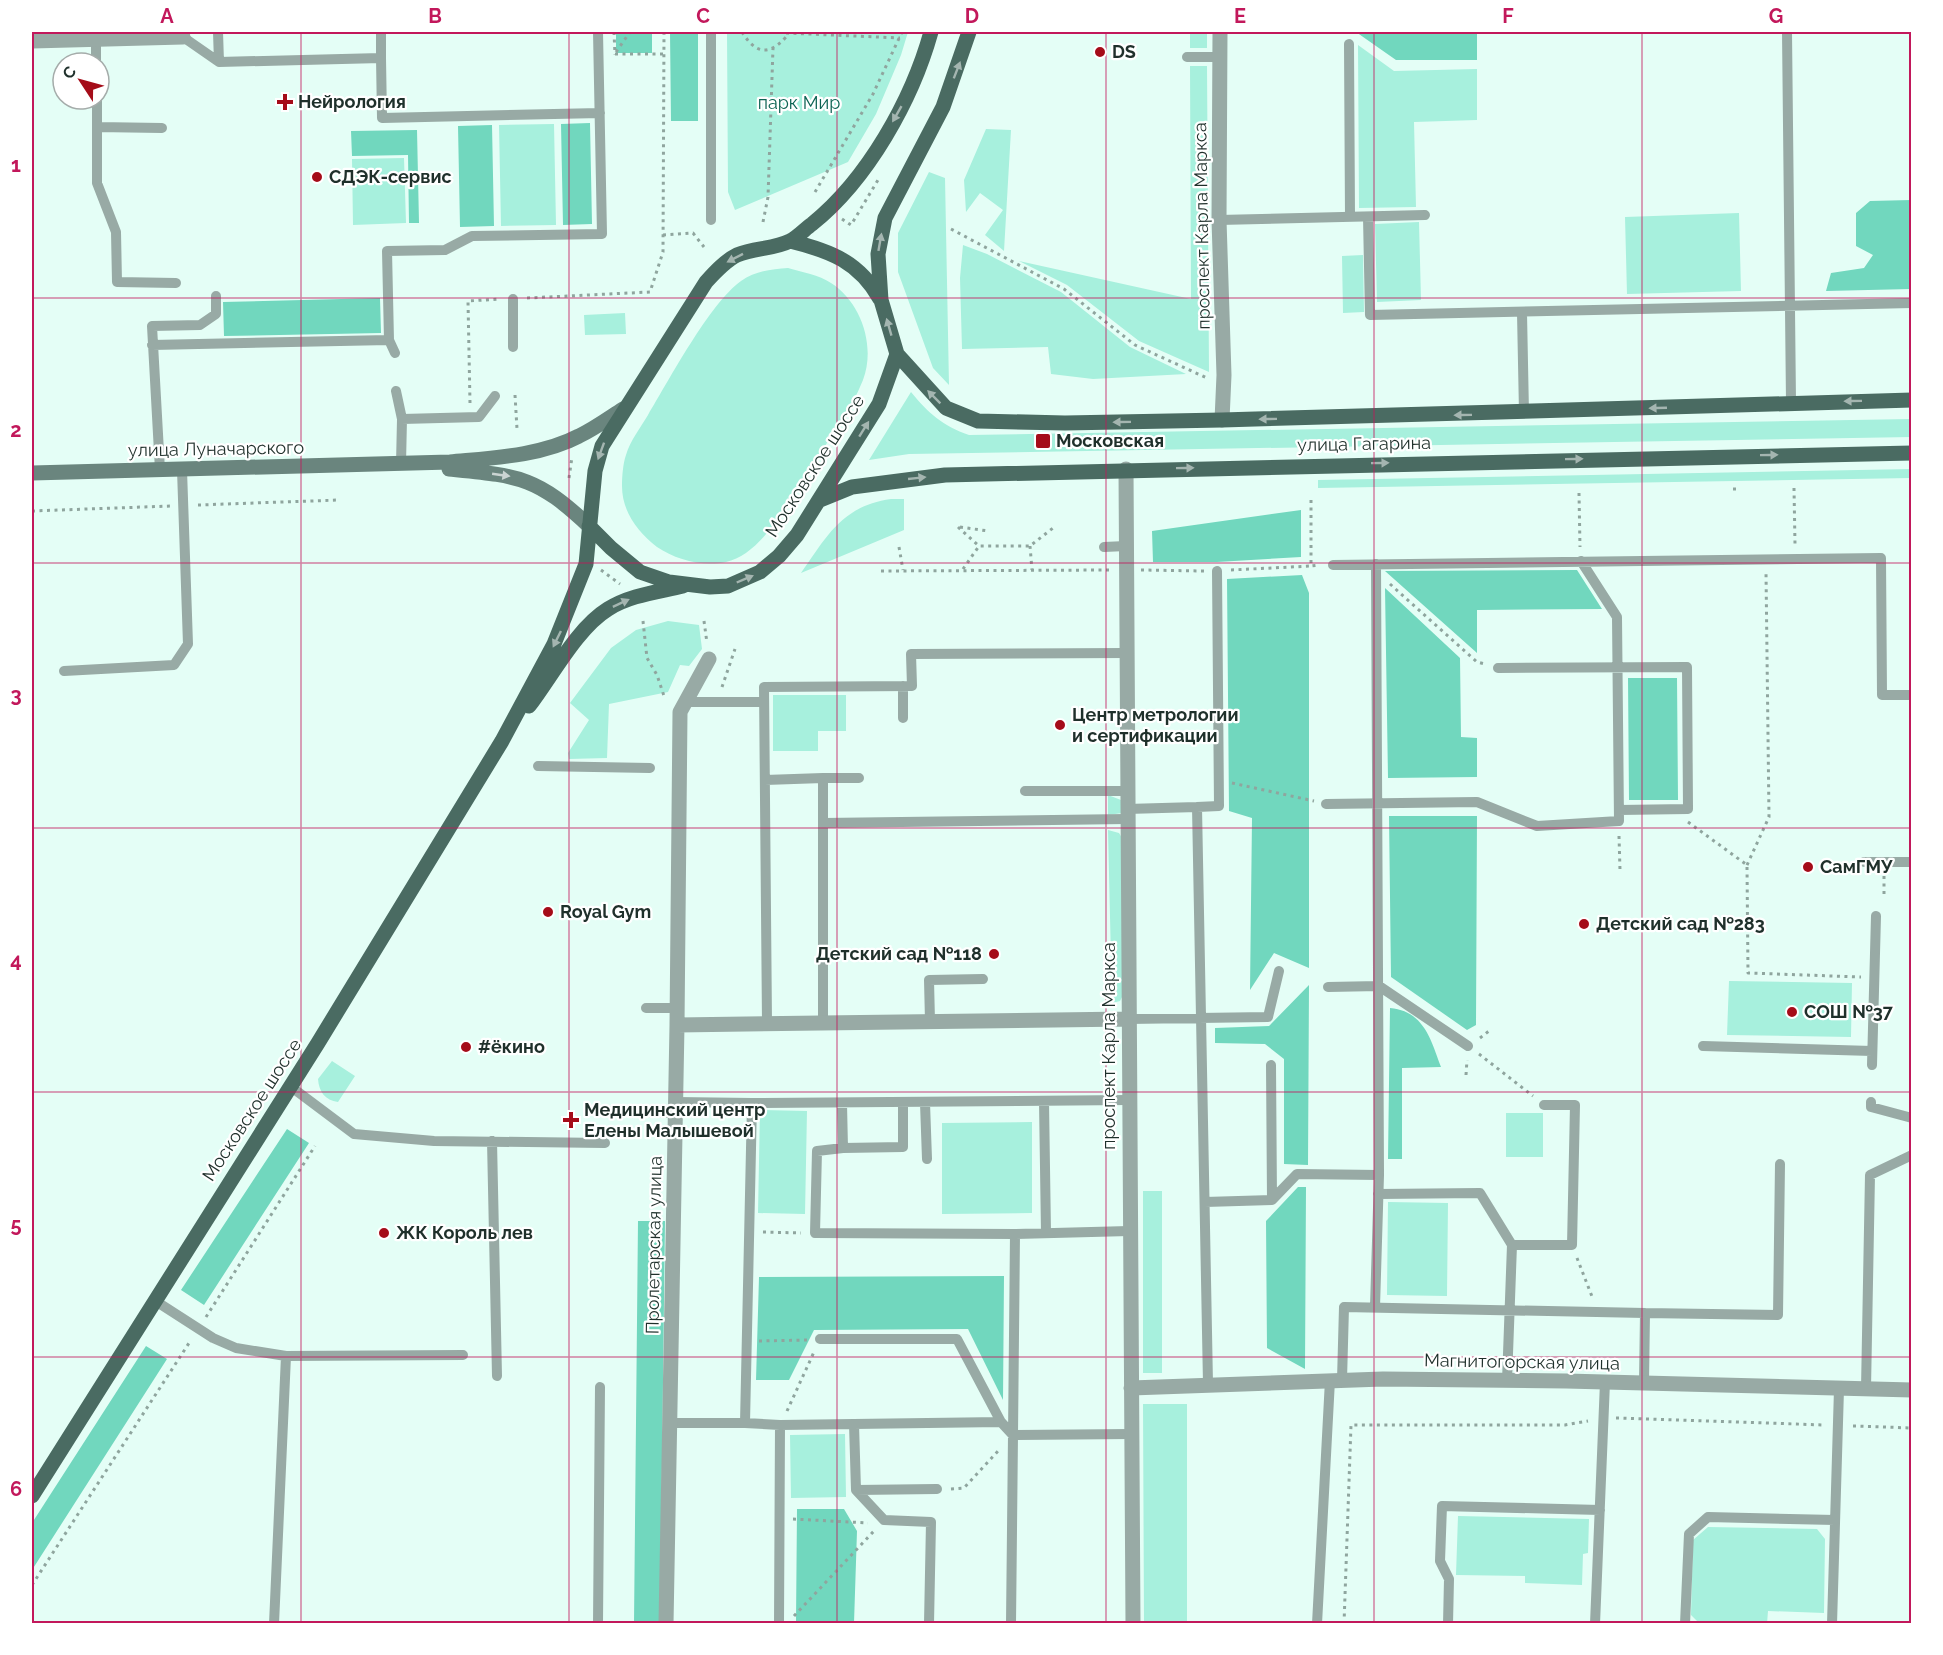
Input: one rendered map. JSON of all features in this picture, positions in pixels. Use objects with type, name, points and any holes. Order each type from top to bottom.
[{"type":"main road","name":"Московское шоссе","points":[[32,1496],[290,1086],[502,741],[568,614],[586,564],[597,462],[602,446],[623,409],[706,282],[737,255],[790,241],[832,208],[860,177],[910,90],[923,62],[931,32]]},
{"type":"main road","points":[[897,354],[881,300],[878,254],[885,218],[943,107],[969,32]]},
{"type":"main road","points":[[790,241],[840,258],[857,267],[871,283],[881,300]]},
{"type":"main road","name":"Московское шоссе","points":[[502,741],[594,620],[608,608],[633,597],[687,585],[728,586],[760,572],[779,556],[797,535],[879,404],[897,354]]},
{"type":"main road","name":"улица Гагарина","points":[[897,354],[946,408],[978,421],[1065,423],[1222,420],[1911,400]]},
{"type":"main road","name":"улица Луначарского","points":[[32,473],[450,462],[510,455],[560,444],[580,436],[623,409]]},
{"type":"main road","name":"улица Гагарина","points":[[820,500],[852,487],[914,478],[1126,469],[1911,453]]},
{"type":"main road","name":"улица Луначарского","points":[[401,464],[508,475],[527,480],[556,497],[589,526]]},
{"type":"main road","name":"Московское шоссе","points":[[589,526],[640,572],[687,585]]},
{"type":"street","name":"проспект Карла Маркса","points":[[1220,32],[1219,220],[1224,375],[1222,420]]},
{"type":"street","points":[[32,41],[183,37]]},
{"type":"street","name":"проспект Карла Маркса","points":[[1126,469],[1128,1100],[1133,1623]]},
{"type":"street","name":"Пролетарская улица","points":[[666,1623],[678,1008],[680,712],[709,659]]},
{"type":"street","points":[[677,1025],[1128,1019]]},
{"type":"street","name":"Магнитогорская улица","points":[[1131,1388],[1336,1380],[1605,1382],[1911,1390]]},
{"type":"lane","points":[[218,32],[219,62]]},
{"type":"lane","points":[[381,32],[382,118],[600,113]]},
{"type":"lane","points":[[395,353],[389,340],[387,251],[444,250],[472,236],[602,234],[598,32]]},
{"type":"lane","points":[[711,32],[711,220]]},
{"type":"lane","points":[[1787,32],[1791,402]]},
{"type":"lane","points":[[183,37],[219,62],[381,58]]},
{"type":"lane","points":[[96,39],[96,51]]},
{"type":"lane","points":[[1349,44],[1350,217]]},
{"type":"lane","points":[[1187,57],[1220,57]]},
{"type":"lane","points":[[97,111],[97,183],[116,232],[117,282],[176,283]]},
{"type":"lane","points":[[97,127],[162,128]]},
{"type":"lane","points":[[1219,220],[1425,215]]},
{"type":"lane","points":[[1368,217],[1370,315],[1911,303]]},
{"type":"lane","points":[[160,470],[152,326],[200,325],[216,314],[216,296]]},
{"type":"lane","points":[[513,299],[513,347]]},
{"type":"lane","points":[[1522,313],[1524,413]]},
{"type":"lane","points":[[152,345],[389,340]]},
{"type":"lane","points":[[396,391],[402,419],[401,464]]},
{"type":"lane","points":[[402,419],[479,417],[495,396]]},
{"type":"lane","points":[[63,670],[174,665],[188,645],[182,470]]},
{"type":"lane","points":[[1104,547],[1126,546]]},
{"type":"lane","points":[[1333,565],[1376,568],[1581,561],[1881,558],[1882,695],[1911,694]]},
{"type":"lane","points":[[1581,561],[1617,616],[1619,815]]},
{"type":"lane","points":[[1376,568],[1379,986],[1376,1307]]},
{"type":"lane","points":[[823,823],[1127,814],[1219,806],[1217,571]]},
{"type":"lane","points":[[767,1023],[764,687],[912,686],[911,654],[1126,653]]},
{"type":"lane","points":[[1326,804],[1477,802],[1537,826],[1688,809],[1687,667],[1503,669]]},
{"type":"lane","points":[[903,686],[903,718]]},
{"type":"lane","points":[[685,702],[764,702]]},
{"type":"lane","points":[[538,766],[650,768]]},
{"type":"lane","points":[[823,778],[824,1022]]},
{"type":"lane","points":[[765,780],[859,778]]},
{"type":"lane","points":[[1025,791],[1128,791]]},
{"type":"lane","points":[[1197,807],[1208,1384]]},
{"type":"lane","points":[[1864,862],[1911,862]]},
{"type":"lane","points":[[1872,1065],[1876,916]]},
{"type":"lane","points":[[1128,1019],[1268,1017],[1279,971]]},
{"type":"lane","points":[[930,1021],[929,980],[983,979]]},
{"type":"lane","points":[[1328,987],[1379,986],[1468,1046]]},
{"type":"lane","points":[[645,1008],[678,1008]]},
{"type":"lane","points":[[1703,1046],[1872,1051]]},
{"type":"lane","points":[[1271,1065],[1272,1200]]},
{"type":"lane","points":[[290,1086],[354,1134],[434,1141],[605,1143]]},
{"type":"lane","points":[[606,1111],[752,1103],[903,1104],[1128,1100]]},
{"type":"lane","points":[[1044,1102],[1046,1233]]},
{"type":"lane","points":[[1871,1102],[1870,1107],[1911,1119]]},
{"type":"lane","points":[[745,1424],[752,1103]]},
{"type":"lane","points":[[925,1103],[927,1159]]},
{"type":"lane","points":[[843,1104],[843,1148]]},
{"type":"lane","points":[[903,1104],[903,1147],[817,1151],[815,1233],[1015,1234],[1129,1231]]},
{"type":"lane","points":[[1512,1245],[1572,1245],[1575,1105],[1544,1104]]},
{"type":"lane","points":[[492,1142],[497,1376]]},
{"type":"lane","points":[[1866,1389],[1870,1175],[1911,1155]]},
{"type":"lane","points":[[1317,1623],[1344,1307],[1778,1316],[1780,1164]]},
{"type":"lane","points":[[1205,1202],[1272,1200],[1297,1174],[1379,1175]]},
{"type":"lane","points":[[1378,1194],[1480,1190],[1512,1245],[1507,1381]]},
{"type":"lane","points":[[1011,1623],[1015,1234]]},
{"type":"lane","points":[[154,1300],[236,1348],[285,1356],[463,1355]]},
{"type":"lane","points":[[1644,1383],[1645,1313]]},
{"type":"lane","points":[[820,1339],[957,1339],[1001,1422],[1013,1435],[1131,1434]]},
{"type":"lane","points":[[274,1623],[285,1356]]},
{"type":"lane","points":[[1595,1623],[1605,1382]]},
{"type":"lane","points":[[598,1623],[600,1387]]},
{"type":"lane","points":[[1833,1623],[1839,1389]]},
{"type":"lane","points":[[670,1423],[780,1425],[1001,1422]]},
{"type":"lane","points":[[854,1424],[856,1490],[882,1522],[931,1522],[929,1623]]},
{"type":"lane","points":[[779,1623],[780,1425]]},
{"type":"lane","points":[[856,1490],[937,1489]]},
{"type":"lane","points":[[1448,1623],[1449,1579],[1440,1561],[1442,1506],[1600,1510]]},
{"type":"lane","points":[[1685,1623],[1689,1534],[1708,1516],[1835,1520]]},
{"type":"path","points":[[630,32],[615,54],[664,54]]},
{"type":"path","points":[[650,292],[663,252],[664,32]]},
{"type":"path","points":[[742,32],[750,46],[762,50],[773,48],[786,37],[786,32],[900,38]]},
{"type":"path","points":[[815,192],[873,94],[902,32]]},
{"type":"path","points":[[763,222],[768,197],[773,48]]},
{"type":"path","points":[[842,219],[851,225],[879,179]]},
{"type":"path","points":[[951,229],[1064,289],[1135,345],[1209,379]]},
{"type":"path","points":[[663,235],[693,233],[704,247]]},
{"type":"path","points":[[515,395],[517,429]]},
{"type":"path","points":[[568,478],[573,452]]},
{"type":"path","points":[[1794,488],[1795,558]]},
{"type":"path","points":[[1733,489],[1740,489]]},
{"type":"path","points":[[1579,493],[1581,561]]},
{"type":"path","points":[[1311,500],[1311,566]]},
{"type":"path","points":[[988,531],[958,527],[979,546],[1030,546],[1053,528]]},
{"type":"path","points":[[963,570],[979,546]]},
{"type":"path","points":[[1030,546],[1032,570]]},
{"type":"path","points":[[899,547],[903,570]]},
{"type":"path","points":[[1766,559],[1769,817],[1747,866],[1748,974],[1874,977]]},
{"type":"path","points":[[881,572],[903,570],[1217,571],[1333,565]]},
{"type":"path","points":[[1376,568],[1477,662],[1503,669]]},
{"type":"path","points":[[600,569],[624,587]]},
{"type":"path","points":[[643,621],[647,658],[657,675],[665,699]]},
{"type":"path","points":[[704,621],[709,659]]},
{"type":"path","points":[[732,687],[722,687],[735,650]]},
{"type":"path","points":[[1219,779],[1326,804]]},
{"type":"path","points":[[1619,815],[1620,870]]},
{"type":"path","points":[[1687,822],[1747,866]]},
{"type":"path","points":[[1884,875],[1884,898]]},
{"type":"path","points":[[1468,1046],[1544,1104]]},
{"type":"path","points":[[32,1585],[315,1146]]},
{"type":"path","points":[[749,1232],[815,1233]]},
{"type":"path","points":[[1572,1245],[1598,1312]]},
{"type":"path","points":[[780,1425],[820,1339]]},
{"type":"path","points":[[747,1340],[788,1342]]},
{"type":"path","points":[[1344,1623],[1351,1425],[1565,1425],[1604,1418],[1911,1428]]},
{"type":"path","points":[[937,1489],[964,1488],[1013,1435]]},
{"type":"path","points":[[779,1519],[882,1522]]},
{"type":"path","points":[[787,1623],[882,1522]]},
{"type":"green space","points":[[616,32],[652,32],[652,53],[616,53]]},
{"type":"green space","points":[[670,32],[698,32],[698,121],[671,121]]},
{"type":"green space","name":"парк Мир","points":[[727,32],[908,32],[901,55],[876,114],[848,162],[735,210],[728,192]]},
{"type":"green space","points":[[1190,32],[1207,32],[1207,48],[1190,48]]},
{"type":"green space","points":[[1356,32],[1477,32],[1477,60],[1396,60]]},
{"type":"green space","points":[[1358,45],[1394,71],[1477,69],[1477,120],[1414,122],[1416,207],[1359,208]]},
{"type":"green space","points":[[1190,66],[1207,66],[1209,372],[1139,341],[1067,285],[1019,261],[1191,299]]},
{"type":"green space","points":[[590,123],[592,224],[563,225],[561,124]]},
{"type":"green space","points":[[554,124],[556,225],[501,226],[499,125]]},
{"type":"green space","points":[[492,125],[494,226],[460,227],[458,126]]},
{"type":"green space","points":[[986,129],[1011,130],[1004,251],[985,235],[1003,210],[980,193],[966,212],[964,180]]},
{"type":"green space","points":[[417,130],[419,223],[409,223],[408,155],[352,156],[351,131]]},
{"type":"green space","points":[[404,158],[406,223],[353,225],[352,159]]},
{"type":"green space","points":[[929,172],[945,178],[949,385],[933,368],[898,272],[898,233]]},
{"type":"green space","points":[[1911,200],[1911,289],[1826,291],[1831,273],[1864,268],[1873,255],[1856,246],[1856,213],[1870,201]]},
{"type":"green space","points":[[1739,213],[1741,291],[1627,294],[1625,217]]},
{"type":"green space","points":[[1419,222],[1421,300],[1377,302],[1375,224]]},
{"type":"green space","points":[[963,245],[987,254],[1061,292],[1130,347],[1186,374],[1093,379],[1051,374],[1048,347],[962,349],[960,278]]},
{"type":"green space","points":[[1363,255],[1364,312],[1343,313],[1342,256]]},
{"type":"green space","points":[[788,268],[826,280],[842,291],[850,301],[858,313],[866,339],[867,367],[863,380],[846,414],[785,509],[764,537],[739,557],[726,562],[699,563],[673,556],[650,541],[628,513],[622,486],[623,466],[628,450],[691,343],[716,306],[741,281],[752,275]]},
{"type":"green space","points":[[380,298],[381,333],[224,336],[223,302]]},
{"type":"green space","points":[[625,313],[626,334],[585,335],[584,315]]},
{"type":"green space","points":[[911,392],[937,418],[969,435],[1911,419],[1912,437],[909,454],[869,460]]},
{"type":"green space","points":[[1912,469],[1911,478],[1318,488],[1318,480]]},
{"type":"green space","points":[[891,499],[904,499],[904,530],[801,573],[837,525],[860,508]]},
{"type":"green space","points":[[1301,510],[1301,557],[1217,562],[1153,562],[1152,531]]},
{"type":"green space","points":[[1577,570],[1602,609],[1477,610],[1477,653],[1385,571]]},
{"type":"green space","points":[[1302,575],[1309,593],[1309,968],[1274,953],[1250,990],[1252,818],[1229,811],[1227,579]]},
{"type":"green space","points":[[1385,588],[1460,658],[1461,737],[1477,738],[1477,777],[1388,778]]},
{"type":"green space","points":[[668,621],[699,625],[702,649],[689,666],[680,665],[668,692],[609,704],[607,758],[569,759],[568,753],[589,720],[570,703],[611,648],[636,630]]},
{"type":"green space","points":[[1628,678],[1677,678],[1678,800],[1629,800]]},
{"type":"green space","points":[[773,695],[846,695],[846,731],[818,731],[818,751],[773,751]]},
{"type":"green space","points":[[1108,795],[1121,800],[1122,813],[1108,815]]},
{"type":"green space","points":[[1389,816],[1477,816],[1476,1025],[1467,1030],[1391,977]]},
{"type":"green space","points":[[1108,830],[1119,833],[1122,838],[1123,995],[1120,1001],[1112,1003]]},
{"type":"green space","points":[[1729,981],[1852,983],[1851,1037],[1727,1035]]},
{"type":"green space","points":[[1309,985],[1308,1165],[1284,1164],[1284,1059],[1265,1044],[1215,1043],[1215,1028],[1269,1026]]},
{"type":"green space","points":[[1390,1008],[1402,1010],[1418,1021],[1429,1037],[1441,1067],[1402,1068],[1402,1159],[1388,1159]]},
{"type":"green space","points":[[332,1061],[355,1076],[338,1102],[326,1097],[321,1091],[318,1079]]},
{"type":"green space","points":[[760,1110],[807,1111],[805,1214],[758,1213]]},
{"type":"green space","points":[[1506,1113],[1543,1113],[1543,1157],[1506,1157]]},
{"type":"green space","points":[[1032,1122],[1032,1213],[942,1214],[942,1123]]},
{"type":"green space","points":[[287,1129],[309,1143],[204,1305],[181,1290]]},
{"type":"green space","points":[[1298,1187],[1306,1187],[1305,1369],[1267,1348],[1266,1221]]},
{"type":"green space","points":[[1143,1191],[1162,1191],[1162,1373],[1143,1373]]},
{"type":"green space","points":[[1388,1202],[1448,1203],[1447,1296],[1387,1295]]},
{"type":"green space","points":[[638,1221],[665,1221],[660,1623],[634,1624]]},
{"type":"green space","points":[[1004,1276],[1003,1400],[968,1329],[814,1330],[789,1380],[756,1380],[759,1277]]},
{"type":"green space","points":[[146,1346],[167,1359],[32,1570],[32,1523]]},
{"type":"green space","points":[[1143,1404],[1187,1404],[1187,1623],[1144,1623]]},
{"type":"green space","points":[[845,1434],[846,1497],[791,1498],[790,1435]]},
{"type":"green space","points":[[797,1509],[844,1509],[857,1531],[854,1623],[796,1623]]},
{"type":"green space","points":[[1458,1516],[1589,1519],[1588,1553],[1583,1554],[1582,1585],[1525,1583],[1525,1576],[1456,1575]]},
{"type":"green space","points":[[1708,1527],[1817,1529],[1825,1539],[1824,1613],[1768,1611],[1767,1624],[1699,1623],[1691,1615],[1693,1540]]},
{"type":"place","name":"DS","points":[[1100,52]]},
{"type":"place","name":"Нейрология","points":[[285,102]]},
{"type":"place","name":"СДЭК-сервис","points":[[317,177]]},
{"type":"place","name":"Московская","points":[[1043,441]]},
{"type":"place","name":"Центр метрологии и сертификации","points":[[1060,725]]},
{"type":"place","name":"СамГМУ","points":[[1808,867]]},
{"type":"place","name":"Royal Gym","points":[[548,912]]},
{"type":"place","name":"Детский сад №283","points":[[1584,924]]},
{"type":"place","name":"Детский сад №118","points":[[994,954]]},
{"type":"place","name":"СОШ №37","points":[[1792,1012]]},
{"type":"place","name":"#ёкино","points":[[466,1047]]},
{"type":"place","name":"Медицинский центр Елены Малышевой","points":[[571,1120]]},
{"type":"place","name":"ЖК Король лев","points":[[384,1233]]}]
